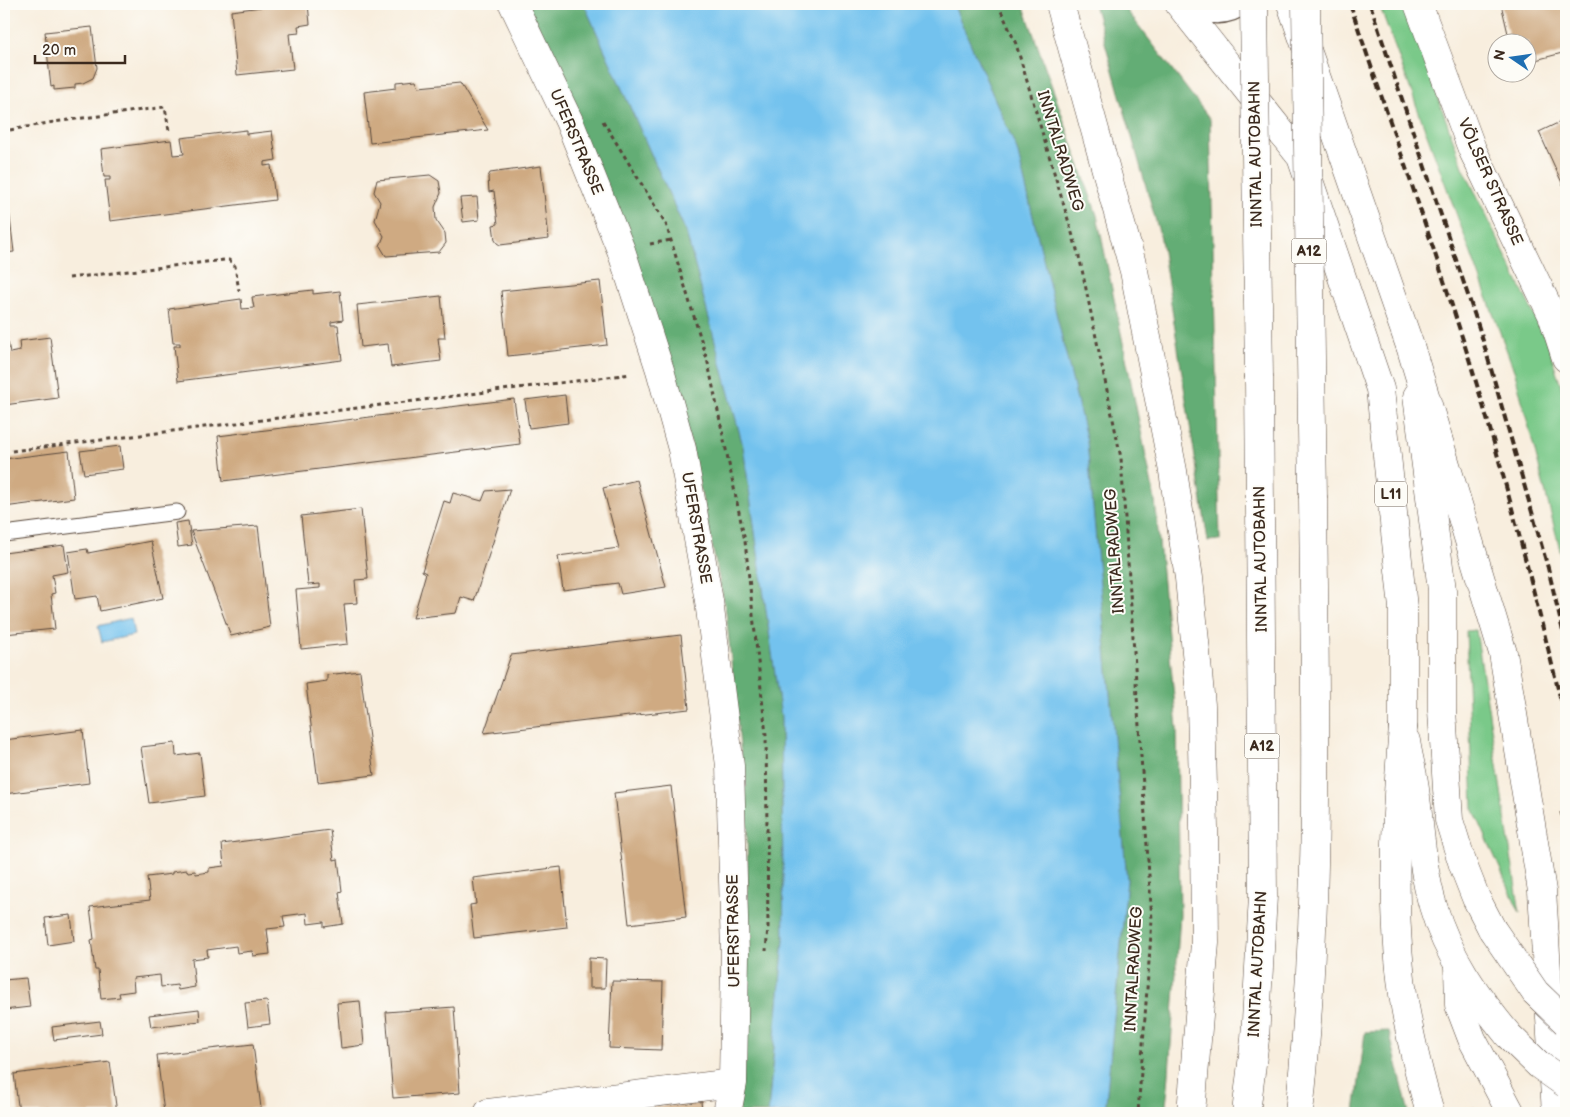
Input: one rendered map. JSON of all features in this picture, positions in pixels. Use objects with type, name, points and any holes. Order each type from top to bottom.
[{"type":"main road","name":"UFERSTRASSE","points":[[513,4],[573,130],[621,250],[660,370],[682,449],[709,601],[730,766],[735,955],[733,1083],[727,1113]]},
{"type":"main road","name":"L11","points":[[1180,4],[1301,157],[1380,389],[1403,608],[1403,728],[1414,783],[1418,830],[1433,906],[1443,934],[1458,966],[1486,1008],[1509,1036],[1539,1065],[1566,1084]]},
{"type":"main road","name":"INNTAL AUTOBAHN","points":[[1246,1113],[1255,1039],[1262,896],[1262,711],[1254,4]]},
{"type":"main road","name":"L11","points":[[1291,4],[1411,349],[1442,590],[1442,710],[1449,820],[1476,898],[1492,929],[1535,992],[1566,1022]]},
{"type":"main road","name":"A12","points":[[1299,1113],[1313,915],[1315,696],[1306,4]]},
{"type":"main road","name":"VÖLSER STRASSE","points":[[1418,4],[1472,149],[1552,316],[1566,358]]},
{"type":"main road","points":[[1060,7],[1134,271],[1173,471],[1190,578],[1201,705],[1205,934],[1190,1113]]},
{"type":"main road","points":[[1411,349],[1503,653],[1542,891],[1556,1113]]},
{"type":"main road","points":[[1403,728],[1397,788],[1398,938],[1409,1031],[1430,1113]]},
{"type":"main road","points":[[1458,966],[1459,1004],[1472,1038],[1511,1113]]},
{"type":"main road","points":[[488,1113],[733,1083]]},
{"type":"lane","points":[[1180,4],[1209,16],[1223,16],[1238,12],[1248,4]]},
{"type":"lane","points":[[4,534],[177,512]]},
{"type":"path","name":"INNTALRADWEG","points":[[998,4],[1016,44],[1080,260],[1121,458],[1152,920],[1138,1113]]},
{"type":"path","points":[[10,130],[165,107],[169,131]]},
{"type":"path","points":[[69,278],[229,260],[235,266],[239,291]]},
{"type":"path","points":[[4,452],[660,370]]},
{"type":"green space","points":[[526,4],[584,4],[686,232],[743,446],[781,717],[784,940],[768,1113],[739,1113],[748,957],[747,813],[726,612],[691,444]]},
{"type":"green space","points":[[953,4],[1023,4],[1097,215],[1155,500],[1177,728],[1180,915],[1165,1113],[1105,1113],[1127,880],[1087,442],[1017,150]]},
{"type":"green space","points":[[1094,4],[1122,4],[1210,119],[1220,540],[1208,541],[1161,239]]},
{"type":"green space","points":[[1379,4],[1404,4],[1463,167],[1548,344],[1566,403],[1566,573],[1515,373]]},
{"type":"green space","points":[[1476,630],[1520,913],[1473,808],[1466,631]]},
{"type":"green space","points":[[1389,1031],[1409,1113],[1355,1113],[1365,1032]]},
{"type":"green space","points":[[1475,1108],[1478,1113],[1453,1113],[1452,1111]]},
{"type":"water","points":[[584,4],[953,4],[1017,150],[1087,442],[1127,880],[1105,1113],[768,1113],[784,940],[781,717],[743,446],[686,232]]},
{"type":"water","points":[[131,618],[134,635],[102,642],[98,626]]},
{"type":"building","points":[[260,4],[308,4],[310,24],[298,26],[299,33],[289,34],[293,69],[237,75],[231,11],[261,7]]},
{"type":"building","points":[[1501,4],[1566,4],[1566,52],[1538,59],[1538,32],[1508,32]]},
{"type":"building","points":[[92,27],[97,68],[93,78],[83,83],[75,84],[75,88],[54,90],[54,86],[51,87],[45,32]]},
{"type":"building","points":[[416,80],[419,87],[460,83],[488,130],[370,143],[364,92],[396,88],[396,82]]},
{"type":"building","points":[[1566,119],[1566,183],[1563,185],[1539,132]]},
{"type":"building","points":[[246,130],[246,134],[272,131],[276,160],[264,162],[264,166],[271,165],[275,200],[110,221],[105,180],[110,180],[110,177],[104,177],[101,149],[171,140],[173,155],[184,154],[181,138]]},
{"type":"building","points":[[541,166],[549,239],[500,245],[495,240],[493,225],[498,224],[494,191],[489,192],[488,177],[490,173]]},
{"type":"building","points":[[430,175],[439,181],[441,193],[435,207],[436,220],[445,233],[446,243],[439,252],[386,256],[380,246],[384,236],[375,220],[380,202],[374,192],[377,180]]},
{"type":"building","points":[[477,197],[479,220],[463,222],[460,198]]},
{"type":"building","points":[[4,210],[9,210],[14,252],[4,253]]},
{"type":"building","points":[[600,281],[607,345],[508,356],[501,291]]},
{"type":"building","points":[[313,290],[313,294],[340,291],[343,320],[331,322],[331,325],[338,325],[342,360],[178,381],[174,346],[180,346],[180,343],[173,343],[169,309],[241,299],[242,309],[254,308],[252,297]]},
{"type":"building","points":[[441,296],[445,338],[438,338],[441,361],[391,367],[388,344],[361,347],[357,305]]},
{"type":"building","points":[[50,337],[58,398],[4,405],[4,343],[8,342],[10,353],[20,351],[19,341]]},
{"type":"building","points":[[565,395],[568,423],[529,428],[525,400]]},
{"type":"building","points":[[514,399],[520,444],[223,481],[218,436]]},
{"type":"building","points":[[120,446],[123,469],[84,474],[80,451]]},
{"type":"building","points":[[69,451],[74,498],[4,507],[4,459]]},
{"type":"building","points":[[637,480],[666,587],[621,594],[618,583],[563,590],[558,556],[619,548],[603,488]]},
{"type":"building","points":[[510,489],[474,601],[461,597],[456,613],[413,618],[426,573],[422,571],[444,501],[450,503],[453,493],[482,501],[486,491]]},
{"type":"building","points":[[361,509],[368,579],[355,580],[357,603],[344,604],[348,644],[301,649],[296,590],[320,588],[320,584],[308,585],[301,516]]},
{"type":"building","points":[[188,521],[192,545],[178,547],[175,523]]},
{"type":"building","points":[[258,526],[270,627],[231,636],[191,531]]},
{"type":"building","points":[[151,541],[163,598],[100,611],[97,596],[75,599],[68,552],[87,549],[88,553]]},
{"type":"building","points":[[64,545],[68,572],[52,575],[55,593],[51,594],[55,629],[4,634],[4,553]]},
{"type":"building","points":[[681,635],[689,709],[484,733],[511,655]]},
{"type":"building","points":[[360,671],[374,775],[318,782],[306,684],[327,681],[327,675]]},
{"type":"building","points":[[83,730],[89,783],[4,794],[4,740]]},
{"type":"building","points":[[175,743],[176,756],[200,753],[205,796],[149,803],[141,747]]},
{"type":"building","points":[[671,786],[686,917],[629,924],[614,793]]},
{"type":"building","points":[[330,830],[334,860],[338,859],[342,891],[339,892],[343,924],[324,927],[324,922],[308,924],[307,913],[283,916],[285,927],[267,929],[270,954],[253,956],[252,951],[237,953],[236,946],[207,950],[208,957],[192,959],[195,987],[178,990],[177,985],[161,987],[160,975],[133,978],[134,991],[119,993],[120,997],[101,999],[98,970],[95,970],[91,940],[94,939],[90,907],[150,900],[147,877],[187,870],[188,872],[195,871],[196,874],[209,872],[209,868],[224,866],[222,844]]},
{"type":"building","points":[[561,867],[567,927],[474,938],[470,905],[476,904],[473,878]]},
{"type":"building","points":[[71,915],[74,941],[48,945],[45,918]]},
{"type":"building","points":[[589,958],[606,959],[605,988],[589,988]]},
{"type":"building","points":[[26,978],[30,1007],[4,1010],[4,980]]},
{"type":"building","points":[[612,981],[663,982],[661,1050],[609,1048]]},
{"type":"building","points":[[267,1001],[270,1024],[248,1027],[245,1003]]},
{"type":"building","points":[[360,1001],[364,1045],[341,1048],[337,1003]]},
{"type":"building","points":[[454,1007],[460,1093],[393,1098],[386,1012]]},
{"type":"building","points":[[199,1009],[200,1021],[151,1027],[149,1015]]},
{"type":"building","points":[[100,1021],[102,1034],[54,1040],[52,1027]]},
{"type":"building","points":[[4,1037],[7,1056],[4,1056]]},
{"type":"building","points":[[253,1044],[261,1108],[216,1113],[164,1113],[157,1055]]},
{"type":"building","points":[[110,1062],[117,1113],[19,1113],[14,1074]]},
{"type":"building","points":[[701,1101],[702,1113],[637,1113],[637,1109]]},
{"type":"railway","points":[[1350,4],[1443,278],[1478,388],[1513,512],[1566,721]]},
{"type":"railway","points":[[1370,4],[1481,334],[1548,568],[1566,644]]}]
